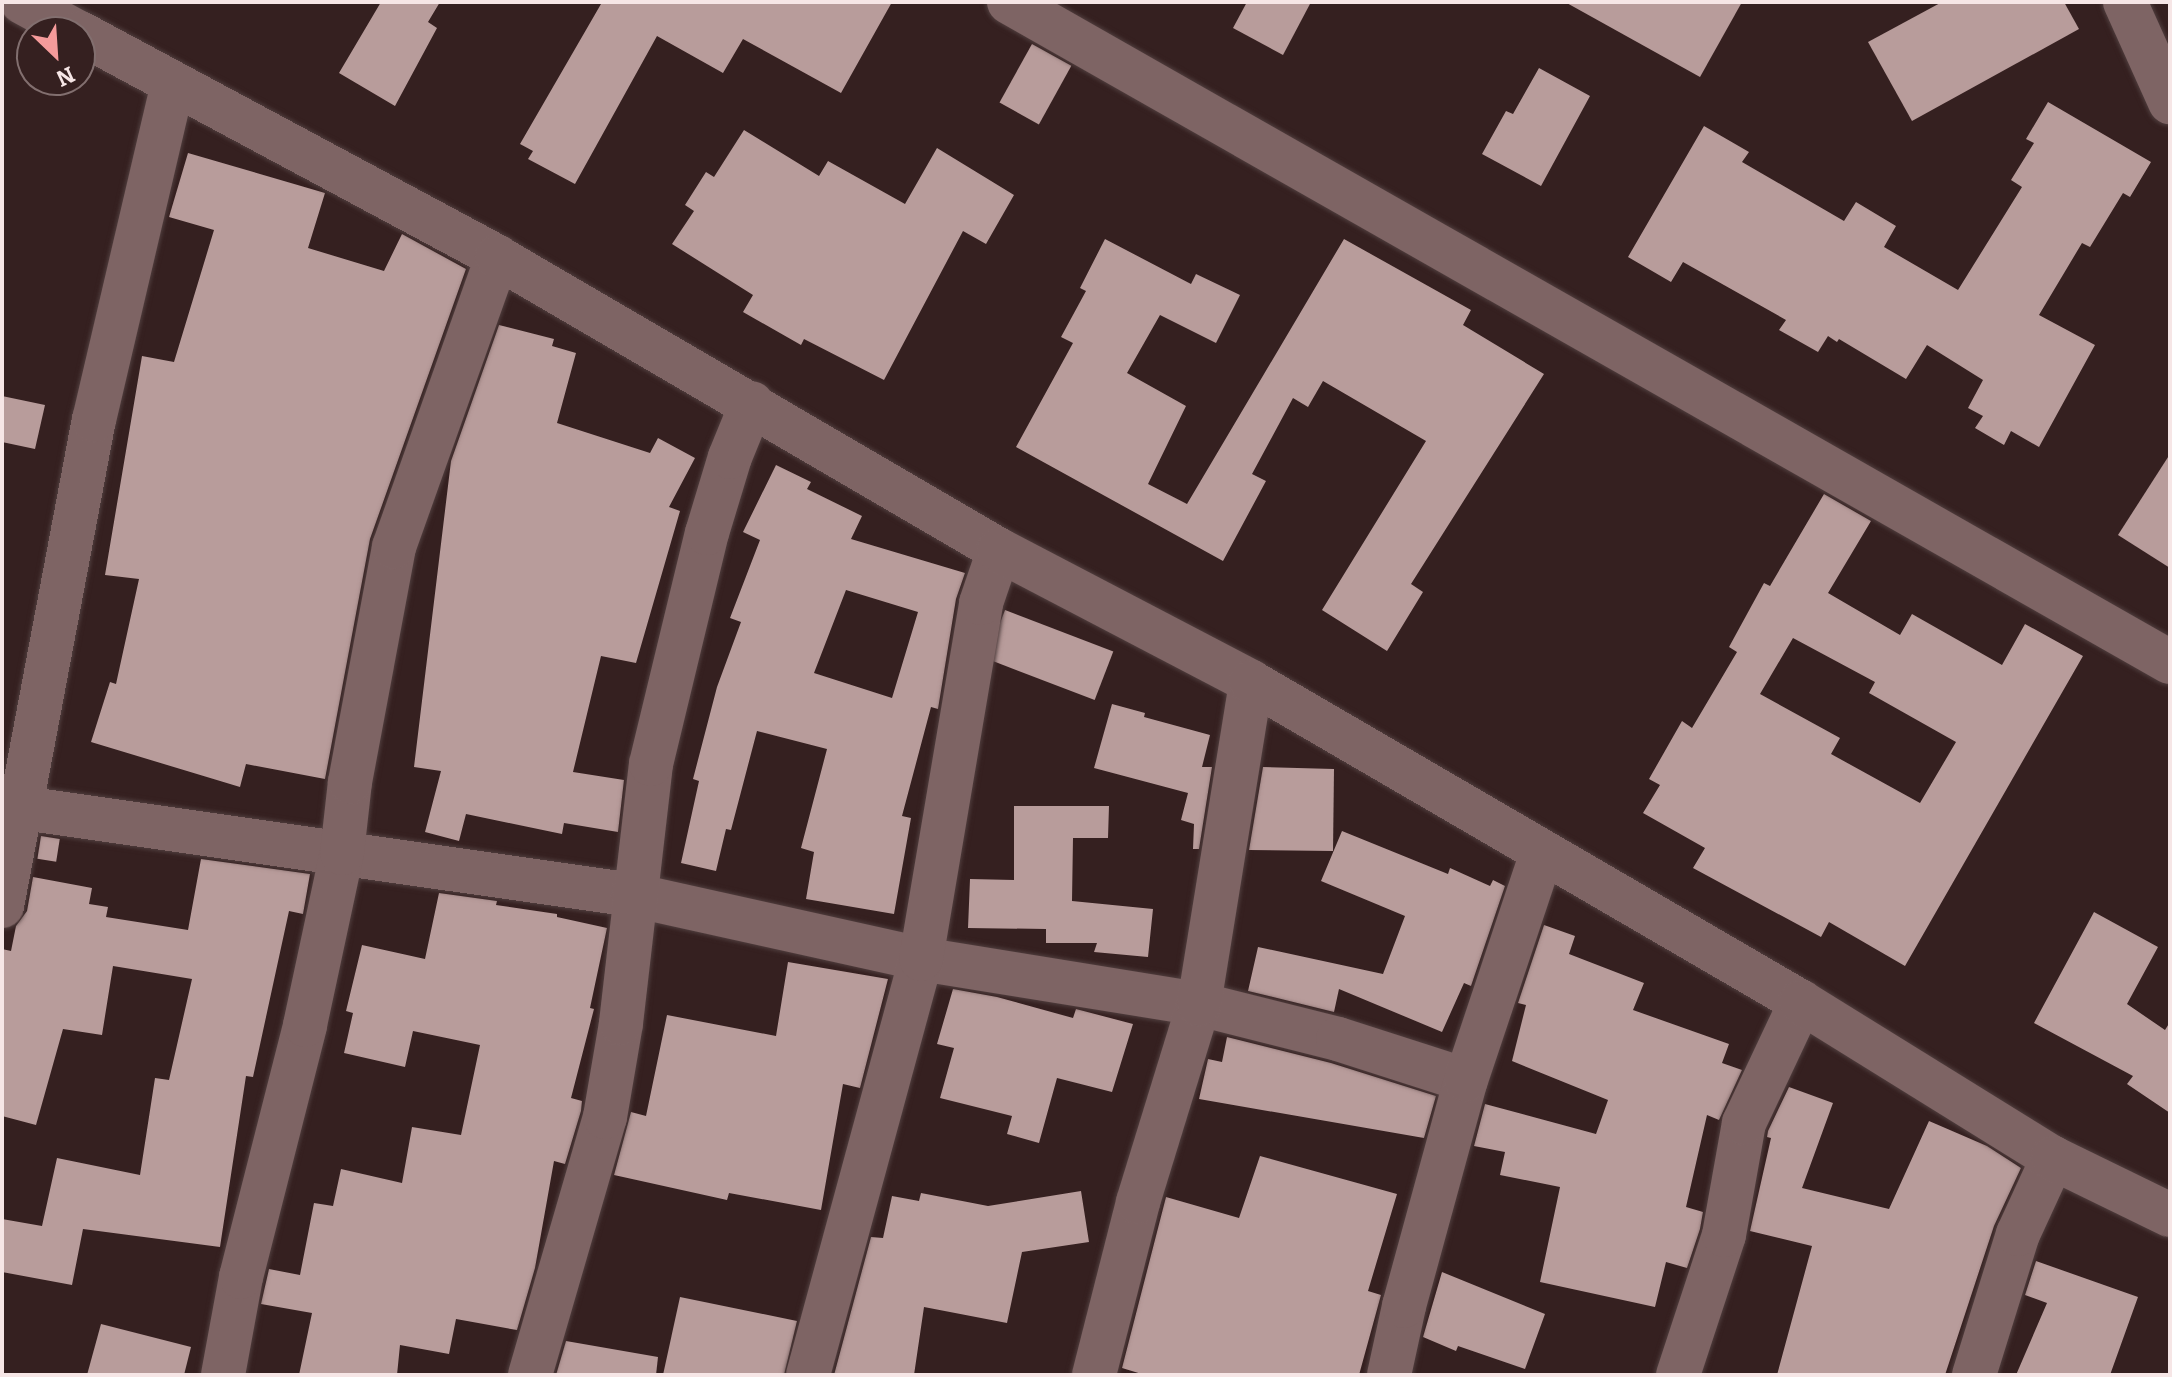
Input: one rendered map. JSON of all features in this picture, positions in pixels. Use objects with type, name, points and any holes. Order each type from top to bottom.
[{"type":"street","points":[[22,2],[48,16]]},
{"type":"street","points":[[1009,2],[2170,662]]},
{"type":"street","points":[[2125,2],[2170,102]]},
{"type":"street","points":[[96,42],[497,257],[752,403],[999,550],[1251,682],[1801,1002],[2053,1158],[2170,1215]]},
{"type":"street","points":[[2,906],[23,808],[94,420],[173,84]]},
{"type":"street","points":[[223,1375],[241,1277],[305,1025],[342,853],[350,782],[394,547],[497,257]]},
{"type":"street","points":[[530,1375],[605,1117],[621,1023],[633,895],[651,764],[685,620],[726,472],[752,403]]},
{"type":"street","points":[[808,1375],[921,959],[978,617],[999,550]]},
{"type":"street","points":[[1094,1375],[1138,1202],[1199,1004],[1251,682]]},
{"type":"street","points":[[23,808],[633,895],[921,959],[1199,1004],[1338,1039],[1466,1080]]},
{"type":"street","points":[[1389,1375],[1404,1306],[1466,1080],[1542,853]]},
{"type":"street","points":[[1678,1375],[1724,1235],[1744,1123],[1801,1002]]},
{"type":"street","points":[[1974,1375],[2018,1234],[2053,1158]]},
{"type":"building","points":[[381,2],[440,2],[428,22],[437,28],[395,106],[339,73]]},
{"type":"building","points":[[597,2],[892,2],[841,93],[743,39],[723,73],[657,36],[575,184],[528,159],[533,151],[520,144],[601,4]]},
{"type":"building","points":[[1247,2],[1311,2],[1283,55],[1233,28]]},
{"type":"building","points":[[1565,2],[1742,2],[1700,77]]},
{"type":"building","points":[[1942,2],[2064,2],[2079,29],[1912,121],[1868,42]]},
{"type":"building","points":[[1032,44],[1071,66],[1039,124],[1000,103]]},
{"type":"building","points":[[1539,68],[1590,96],[1541,186],[1482,154],[1506,111],[1513,114]]},
{"type":"building","points":[[2048,102],[2151,162],[2130,197],[2123,193],[2090,247],[2082,243],[2039,315],[2095,345],[2039,447],[2011,431],[2004,445],[1975,428],[1983,416],[1968,408],[1983,380],[1927,345],[1906,379],[1839,339],[1837,342],[1828,336],[1818,352],[1779,330],[1786,320],[1683,262],[1671,282],[1628,257],[1704,126],[1749,152],[1742,162],[1844,221],[1856,202],[1896,226],[1884,247],[1958,290],[2022,187],[2011,180],[2034,143],[2026,139]]},
{"type":"building","points":[[744,130],[819,176],[828,161],[905,204],[937,148],[1014,195],[986,244],[963,231],[884,380],[804,339],[801,345],[743,312],[753,295],[672,244],[694,211],[685,205],[706,172],[714,177]]},
{"type":"building","points":[[188,153],[325,193],[308,248],[384,271],[402,234],[466,269],[370,539],[325,779],[246,764],[240,787],[91,742],[110,682],[116,684],[139,579],[105,575],[142,356],[174,362],[214,230],[169,217]]},
{"type":"building","points":[[1105,239],[1191,284],[1196,274],[1240,295],[1216,343],[1160,315],[1127,373],[1186,406],[1148,484],[1187,504],[1344,239],[1471,310],[1463,325],[1544,374],[1411,584],[1423,592],[1387,651],[1322,610],[1426,441],[1323,381],[1308,407],[1293,398],[1252,474],[1266,481],[1223,561],[1016,447],[1073,343],[1061,337],[1086,291],[1080,288]]},
{"type":"building","points":[[499,325],[554,339],[552,346],[576,353],[557,423],[650,453],[658,438],[695,458],[669,507],[680,511],[636,663],[601,656],[573,772],[624,780],[618,832],[564,823],[562,834],[466,814],[459,841],[425,832],[441,771],[414,767],[451,461]]},
{"type":"building","points":[[2,396],[45,405],[35,449],[2,442]]},
{"type":"building","points":[[2170,454],[2170,568],[2118,535]]},
{"type":"building","points":[[776,465],[811,482],[807,489],[862,516],[851,539],[965,573],[956,599],[938,709],[931,707],[902,816],[911,818],[894,914],[806,899],[814,852],[801,848],[827,749],[757,731],[731,830],[726,829],[716,871],[681,863],[699,781],[693,779],[717,687],[741,622],[730,618],[760,540],[743,532]],"holes":[[[846,590],[918,612],[892,698],[814,673]]]},
{"type":"building","points":[[1824,494],[1871,521],[1828,593],[1900,635],[1912,614],[2002,665],[2025,624],[2083,656],[1905,966],[1829,922],[1821,937],[1693,868],[1705,848],[1643,813],[1660,785],[1649,779],[1682,721],[1692,728],[1737,652],[1729,647],[1764,583],[1770,586]],"holes":[[[1793,638],[1875,682],[1869,693],[1956,742],[1920,803],[1831,754],[1840,738],[1760,694]]]},
{"type":"building","points":[[1005,610],[1113,652],[1095,700],[986,659]]},
{"type":"building","points":[[1112,704],[1145,713],[1144,717],[1210,735],[1202,767],[1212,767],[1199,849],[1193,849],[1194,824],[1181,820],[1188,793],[1094,768]]},
{"type":"building","points":[[1263,767],[1334,769],[1333,851],[1249,850]]},
{"type":"building","points":[[1014,806],[1109,806],[1108,838],[1073,838],[1072,901],[1153,909],[1148,957],[1094,952],[1097,943],[1046,943],[1046,929],[968,928],[970,879],[1014,880]]},
{"type":"building","points":[[1342,831],[1448,874],[1450,868],[1490,886],[1493,880],[1505,886],[1471,986],[1464,983],[1442,1032],[1339,989],[1334,1012],[1248,991],[1258,947],[1383,974],[1405,916],[1321,881]]},
{"type":"building","points":[[41,836],[60,839],[56,862],[37,859]]},
{"type":"building","points":[[201,859],[310,874],[303,914],[289,911],[253,1077],[246,1076],[220,1247],[83,1229],[72,1285],[2,1272],[2,1219],[42,1226],[57,1158],[140,1175],[155,1078],[169,1080],[192,979],[113,966],[102,1035],[63,1029],[36,1125],[2,1116],[2,949],[11,951],[16,926],[27,911],[33,877],[92,888],[89,904],[108,907],[106,917],[188,930]]},
{"type":"building","points":[[439,893],[497,901],[496,905],[557,914],[557,917],[607,928],[590,1008],[594,1009],[571,1098],[582,1101],[581,1111],[565,1164],[554,1161],[535,1268],[517,1330],[456,1319],[449,1354],[400,1345],[397,1375],[299,1375],[312,1313],[261,1304],[269,1269],[300,1275],[314,1203],[333,1206],[341,1169],[402,1183],[412,1127],[461,1135],[480,1045],[413,1031],[405,1067],[344,1053],[353,1013],[346,1011],[362,945],[425,959]]},
{"type":"building","points":[[2094,912],[2158,947],[2127,1004],[2165,1030],[2170,1022],[2170,1113],[2127,1084],[2133,1076],[2034,1023]]},
{"type":"building","points":[[1544,925],[1575,936],[1569,954],[1644,983],[1633,1010],[1729,1044],[1722,1063],[1742,1070],[1719,1120],[1707,1115],[1686,1207],[1703,1212],[1700,1229],[1687,1268],[1666,1262],[1655,1307],[1540,1282],[1560,1187],[1500,1175],[1505,1152],[1474,1146],[1485,1104],[1596,1134],[1608,1100],[1512,1061],[1526,1005],[1518,1003]]},
{"type":"building","points":[[788,962],[888,979],[860,1088],[843,1084],[821,1210],[729,1193],[727,1200],[614,1175],[631,1112],[646,1116],[667,1015],[776,1036]]},
{"type":"building","points":[[953,989],[997,997],[1073,1018],[1076,1009],[1133,1024],[1112,1092],[1057,1078],[1039,1143],[1007,1134],[1012,1116],[940,1098],[954,1048],[937,1044]]},
{"type":"building","points":[[1227,1037],[1331,1063],[1436,1096],[1424,1138],[1199,1099],[1208,1059],[1222,1062]]},
{"type":"building","points":[[1789,1087],[1833,1103],[1802,1188],[1889,1209],[1929,1121],[1987,1146],[2021,1168],[1994,1226],[1945,1375],[1777,1375],[1812,1246],[1750,1231],[1771,1138],[1767,1137],[1768,1131]]},
{"type":"building","points":[[1260,1156],[1397,1194],[1368,1291],[1381,1295],[1359,1375],[1145,1375],[1122,1368],[1166,1197],[1239,1218]]},
{"type":"building","points":[[1081,1191],[1089,1242],[1022,1252],[1007,1323],[924,1307],[914,1375],[834,1375],[871,1237],[883,1238],[892,1196],[919,1201],[921,1193],[988,1206]]},
{"type":"building","points":[[2036,1261],[2138,1297],[2110,1375],[2016,1375],[2047,1303],[2025,1295]]},
{"type":"building","points":[[1442,1272],[1545,1314],[1525,1369],[1458,1346],[1456,1351],[1423,1337]]},
{"type":"building","points":[[680,1297],[797,1321],[784,1375],[663,1375]]},
{"type":"building","points":[[101,1324],[191,1347],[184,1375],[87,1375]]},
{"type":"building","points":[[566,1341],[658,1357],[656,1375],[556,1375]]}]
